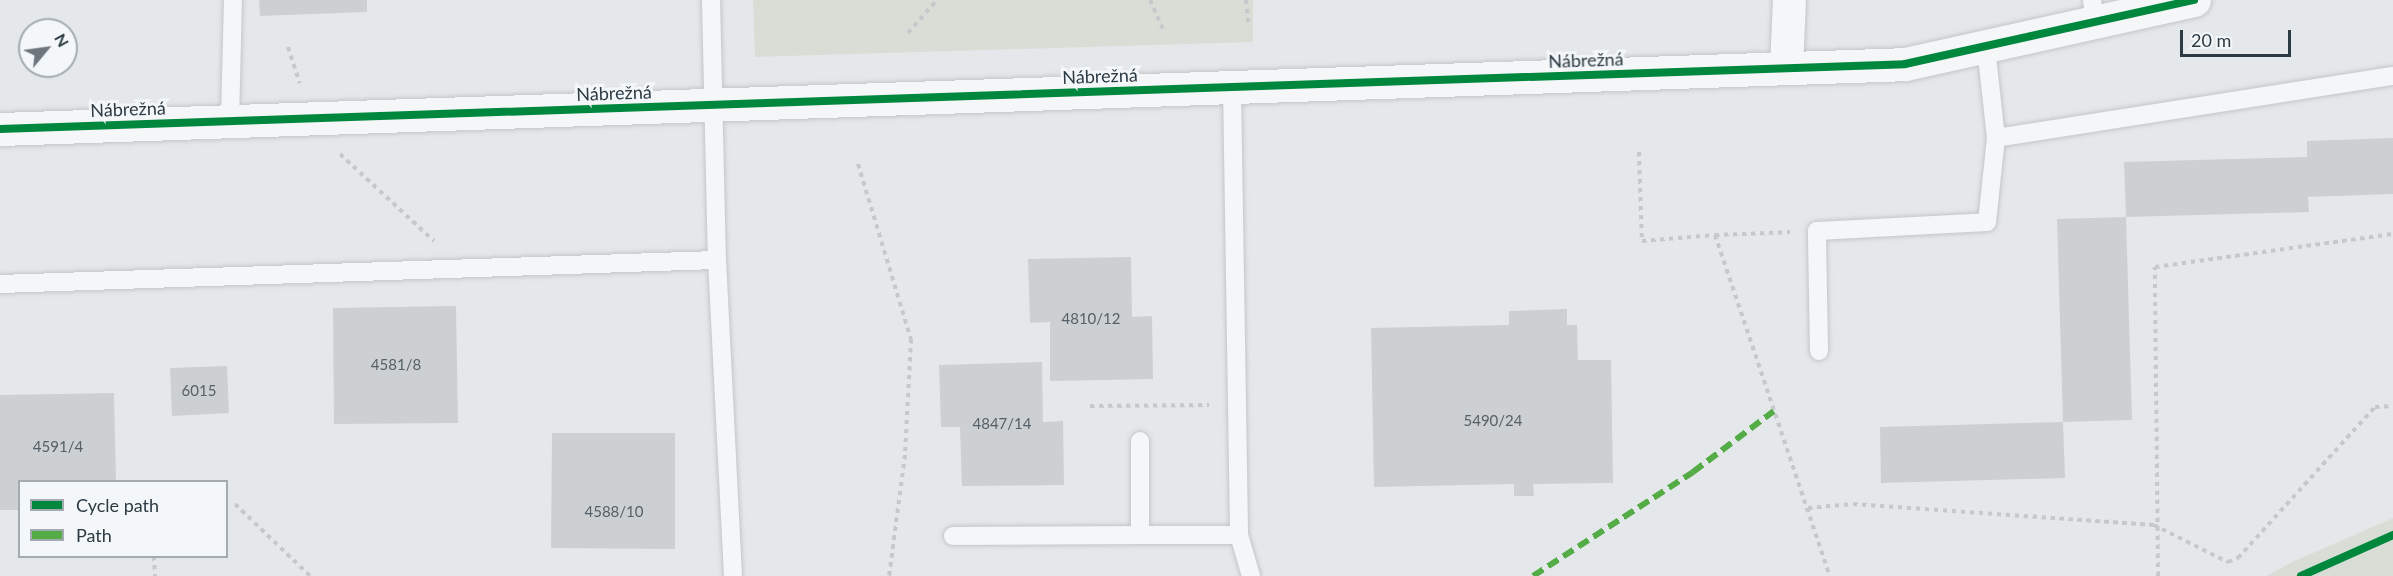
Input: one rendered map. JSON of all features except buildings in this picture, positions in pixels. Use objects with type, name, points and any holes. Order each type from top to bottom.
[{"type":"street","points":[[1786,68],[1789,0]]},
{"type":"street","name":"Nábrežná","points":[[0,129],[1905,64],[1986,47],[2094,11],[2194,0]]},
{"type":"lane","points":[[230,121],[233,0]]},
{"type":"lane","points":[[711,0],[716,104],[717,260],[733,576]]},
{"type":"lane","points":[[1820,351],[1817,231],[1987,222],[1996,138],[1986,47]]},
{"type":"lane","points":[[1996,138],[2393,76]]},
{"type":"lane","points":[[1232,86],[1239,535],[1251,576]]},
{"type":"lane","points":[[0,284],[717,260]]},
{"type":"lane","points":[[1140,441],[1140,535]]},
{"type":"lane","points":[[953,536],[1239,535]]},
{"type":"path","points":[[908,33],[937,0]]},
{"type":"path","points":[[1150,0],[1163,29]]},
{"type":"path","points":[[1246,0],[1249,27]]},
{"type":"path","points":[[288,47],[300,84]]},
{"type":"path","points":[[334,148],[433,239]]},
{"type":"path","points":[[1639,152],[1642,241],[1715,235],[1817,231]]},
{"type":"path","points":[[858,164],[911,339],[905,455],[889,576]]},
{"type":"path","points":[[2158,576],[2154,525],[2155,267],[2393,234]]},
{"type":"path","points":[[1715,235],[1830,576]]},
{"type":"path","points":[[1090,406],[1237,404]]},
{"type":"path","points":[[1808,508],[1876,506],[2154,525],[2228,562],[2238,558],[2375,407],[2393,406]]},
{"type":"path","points":[[235,504],[310,576]]},
{"type":"path","points":[[154,558],[154,576]]},
{"type":"shaded area","points":[[753,0],[1253,0],[1253,42],[755,57]]},
{"type":"shaded area","points":[[2393,518],[2393,576],[2267,576],[2292,562]]},
{"type":"marked path","points":[[1533,576],[1693,472],[1774,411]]},
{"type":"cycle path","points":[[0,129],[1905,64],[2194,0]]},
{"type":"cycle path","points":[[2301,576],[2393,535]]}]
